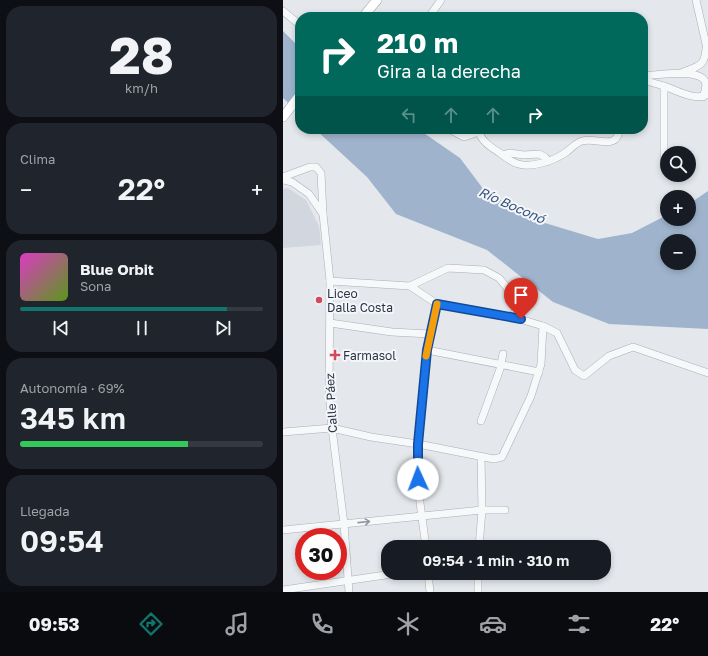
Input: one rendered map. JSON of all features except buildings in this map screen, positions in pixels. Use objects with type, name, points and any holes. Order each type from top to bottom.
[{"type":"main road","points":[[367,12],[377,0]]},
{"type":"main road","points":[[285,113],[295,101]]},
{"type":"street","points":[[433,12],[441,0]]},
{"type":"street","points":[[681,73],[699,66],[706,56],[705,26],[696,0]]},
{"type":"street","points":[[283,11],[295,21]]},
{"type":"street","points":[[706,45],[708,53]]},
{"type":"street","points":[[648,76],[681,73],[700,76],[705,80],[706,96],[692,96],[648,81]]},
{"type":"street","points":[[664,86],[665,146]]},
{"type":"street","points":[[458,134],[464,137],[471,134]]},
{"type":"street","points":[[480,134],[484,142],[503,155],[517,164],[525,165],[533,165],[548,161],[564,154],[580,142],[591,140],[606,142],[613,141],[617,138],[618,134]]},
{"type":"street","points":[[503,155],[509,153],[524,155],[539,154],[545,157],[548,161]]},
{"type":"street","name":"Calle Páez","points":[[283,178],[310,167],[316,167],[321,173],[323,214],[330,281],[329,388],[332,428],[344,524],[349,592]]},
{"type":"street","name":"Calle Páez","points":[[283,178],[292,182],[309,194],[323,214]]},
{"type":"street","points":[[330,281],[410,286],[448,268],[484,270],[499,278],[513,295],[516,308],[513,317]]},
{"type":"street","points":[[410,286],[437,304],[513,317],[543,326],[557,333],[575,370],[584,376],[609,356],[633,347],[708,373]]},
{"type":"street","points":[[425,540],[417,467],[418,444],[427,350],[437,304]]},
{"type":"street","points":[[329,323],[392,332],[430,334]]},
{"type":"street","points":[[283,432],[332,428],[371,437],[418,444],[481,457],[494,459],[502,457],[531,396],[539,372],[541,364],[543,326]]},
{"type":"street","points":[[427,350],[539,372]]},
{"type":"street","points":[[481,421],[501,365],[503,354]]},
{"type":"street","points":[[480,540],[482,510],[481,457]]},
{"type":"street","points":[[283,530],[482,510],[505,510]]},
{"type":"street","points":[[283,590],[381,576]]},
{"type":"street","points":[[429,580],[430,592]]},
{"type":"street","points":[[478,580],[478,592]]},
{"type":"shaded area","points":[[288,188],[306,200],[319,226],[321,245],[283,248],[283,189]]},
{"type":"water","points":[[283,31],[295,43],[295,109],[283,98]]},
{"type":"water","points":[[320,134],[425,134],[460,158],[484,190],[535,220],[598,239],[632,233],[660,219],[660,226],[696,226],[696,199],[708,191],[708,329],[609,324],[553,302],[487,250],[396,214],[367,177]]},
{"type":"slow traffic","points":[[426,356],[437,304]]},
{"type":"place","name":"Liceo Dalla Costa","points":[[319,300]]},
{"type":"place","name":"Farmasol","points":[[335,355]]},
{"type":"route","points":[[418,479],[418,444],[427,350],[437,304],[521,319]]},
{"type":"water label","name":"Río Boconó","points":[[512,205]]}]
